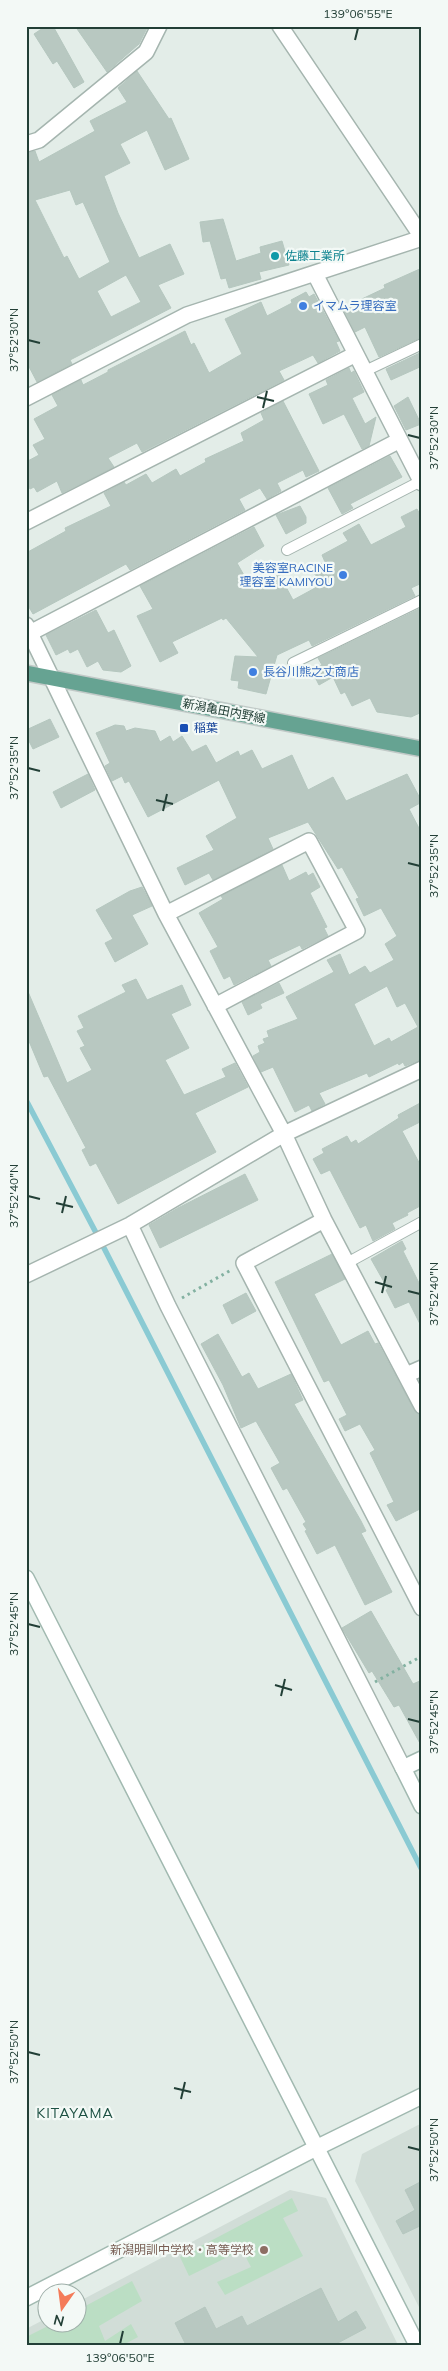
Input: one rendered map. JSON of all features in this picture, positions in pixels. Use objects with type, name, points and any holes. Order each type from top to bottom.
[{"type":"main road","name":"新潟亀田内野線","points":[[26,673],[422,749]]},
{"type":"street","points":[[26,144],[39,140],[146,52],[159,26]]},
{"type":"street","points":[[26,398],[187,316],[422,238],[280,26]]},
{"type":"street","points":[[315,274],[354,355],[421,482]]},
{"type":"street","points":[[26,522],[354,355]]},
{"type":"street","points":[[400,440],[28,629],[166,914],[284,1134],[324,1220],[422,1406]]},
{"type":"street","points":[[166,914],[309,841],[357,931],[215,1006]]},
{"type":"street","points":[[26,1275],[130,1225],[284,1134],[422,1068]]},
{"type":"street","points":[[324,1220],[244,1262],[422,1608]]},
{"type":"street","points":[[130,1225],[168,1306],[422,1806]]},
{"type":"street","points":[[406,1375],[422,1368]]},
{"type":"street","points":[[26,1578],[417,2345]]},
{"type":"street","points":[[403,1768],[422,1759]]},
{"type":"street","points":[[26,2298],[316,2148],[422,2096]]},
{"type":"lane","points":[[363,372],[422,344]]},
{"type":"lane","points":[[287,550],[421,482]]},
{"type":"lane","points":[[292,663],[422,600]]},
{"type":"lane","points":[[347,1263],[422,1222]]},
{"type":"path","points":[[168,1306],[244,1262]]},
{"type":"path","points":[[362,1690],[422,1656]]},
{"type":"shaded area","points":[[422,2123],[422,2313],[355,2181],[362,2154]]},
{"type":"shaded area","name":"新潟明訓中学校・高等学校","points":[[290,2190],[326,2198],[398,2345],[26,2345],[26,2329],[38,2323],[38,2334],[88,2334],[88,2297]]},
{"type":"green space","points":[[292,2198],[298,2211],[283,2218],[303,2256],[225,2295],[217,2282],[251,2267],[242,2250],[189,2276],[180,2257]]},
{"type":"green space","points":[[132,2281],[142,2301],[99,2326],[105,2341],[131,2324],[138,2337],[123,2345],[26,2345],[26,2337],[38,2331],[38,2334],[88,2334],[88,2305]]},
{"type":"building","points":[[46,26],[53,26],[84,82],[74,88],[57,61],[53,64],[34,34]]},
{"type":"building","points":[[75,26],[148,26],[139,44],[107,72]]},
{"type":"building","points":[[137,71],[169,119],[171,118],[189,159],[165,170],[147,130],[120,144],[130,163],[104,176],[118,213],[139,258],[170,244],[184,274],[158,285],[171,308],[70,360],[72,364],[37,382],[26,361],[26,153],[35,151],[39,162],[95,131],[90,121],[127,102],[118,88]],"holes":[[[70,190],[76,205],[83,202],[110,262],[79,279],[67,256],[64,258],[35,200]],[[126,275],[141,302],[111,317],[97,291]]]},
{"type":"building","points":[[223,219],[236,261],[261,253],[260,247],[282,241],[289,265],[259,272],[261,279],[229,288],[226,278],[221,279],[210,241],[203,242],[200,222]]},
{"type":"building","points":[[422,268],[422,337],[379,357],[365,327],[355,332],[343,308],[385,288],[384,285]]},
{"type":"building","points":[[306,292],[309,297],[314,294],[339,341],[336,342],[340,351],[318,363],[313,355],[279,371],[284,380],[142,452],[137,443],[108,458],[114,467],[62,493],[57,481],[37,492],[34,487],[30,489],[26,481],[26,462],[39,455],[33,445],[45,439],[34,419],[58,406],[52,395],[81,380],[83,385],[108,372],[108,370],[185,331],[191,345],[194,343],[209,373],[242,354],[225,319],[261,302],[267,316],[292,303],[291,300]]},
{"type":"building","points":[[422,352],[422,366],[391,380],[386,369]]},
{"type":"building","points":[[349,368],[351,373],[354,371],[364,392],[352,398],[365,424],[376,417],[369,446],[362,449],[344,414],[323,424],[309,394],[328,385],[326,380]]},
{"type":"building","points":[[408,397],[421,424],[406,430],[394,406]]},
{"type":"building","points":[[283,401],[319,471],[306,477],[303,470],[277,483],[281,491],[267,499],[260,488],[239,499],[245,510],[130,570],[126,564],[33,614],[26,602],[26,553],[66,531],[65,528],[111,506],[104,493],[124,482],[126,485],[146,474],[152,483],[176,469],[180,476],[206,462],[205,459],[244,441],[241,433],[264,420],[261,413]]},
{"type":"building","points":[[390,456],[402,477],[350,504],[353,508],[342,514],[328,488]]},
{"type":"building","points":[[300,506],[306,517],[306,523],[286,534],[276,515]]},
{"type":"building","points":[[417,509],[422,518],[422,583],[411,588],[415,596],[312,646],[309,640],[277,655],[266,694],[238,688],[239,681],[231,680],[235,656],[258,657],[226,618],[223,620],[222,618],[172,642],[178,653],[160,662],[137,616],[153,609],[140,586],[254,527],[264,546],[237,563],[249,584],[273,572],[275,576],[279,574],[293,600],[317,587],[313,580],[317,578],[312,569],[325,562],[322,555],[348,541],[343,533],[359,524],[371,545],[406,527],[401,517]]},
{"type":"building","points":[[421,608],[422,712],[411,717],[377,712],[370,698],[352,706],[345,692],[341,694],[333,677],[319,685],[312,671],[322,665],[318,658]]},
{"type":"building","points":[[96,610],[108,633],[114,630],[131,666],[121,672],[103,670],[98,661],[87,667],[78,649],[70,653],[68,649],[56,655],[46,635]]},
{"type":"building","points":[[50,719],[59,737],[33,749],[26,735],[26,730]]},
{"type":"building","points":[[115,725],[124,726],[126,731],[135,728],[155,731],[160,742],[170,736],[173,742],[182,736],[192,752],[206,745],[216,763],[238,751],[240,756],[252,750],[262,769],[292,755],[308,790],[333,777],[346,801],[407,774],[422,802],[409,809],[422,834],[422,1059],[405,1066],[403,1062],[399,1065],[398,1063],[369,1077],[367,1073],[319,1093],[325,1104],[312,1111],[309,1105],[295,1112],[273,1067],[261,1072],[253,1056],[260,1052],[258,1046],[265,1043],[263,1039],[269,1037],[267,1031],[298,1019],[286,997],[334,972],[327,960],[340,954],[349,975],[365,966],[370,973],[394,960],[385,944],[397,936],[381,908],[364,916],[356,899],[359,898],[342,867],[338,869],[308,822],[268,838],[273,849],[213,880],[209,873],[185,885],[177,868],[214,850],[206,836],[237,818],[219,780],[148,817],[129,781],[125,783],[122,776],[112,781],[105,766],[110,763],[96,733]],"holes":[[[387,986],[397,1007],[405,1003],[418,1027],[391,1042],[389,1038],[374,1046],[354,1004]]]},
{"type":"building","points":[[88,774],[95,790],[61,808],[53,792]]},
{"type":"building","points":[[282,865],[289,881],[306,872],[308,876],[313,873],[320,887],[310,893],[327,927],[324,928],[328,936],[302,949],[300,945],[268,960],[271,966],[234,985],[230,976],[224,979],[210,951],[218,947],[199,913],[223,899],[221,896]]},
{"type":"building","points":[[142,887],[152,906],[132,915],[148,944],[115,962],[105,943],[113,939],[96,910],[130,891]]},
{"type":"building","points":[[136,979],[147,1000],[182,985],[191,1005],[171,1014],[189,1048],[165,1060],[184,1095],[226,1077],[222,1069],[235,1063],[248,1087],[195,1113],[216,1152],[118,1204],[96,1163],[90,1166],[82,1150],[86,1148],[48,1076],[44,1077],[26,1034],[26,987],[67,1083],[92,1070],[80,1048],[85,1046],[77,1031],[84,1028],[78,1016],[126,992],[122,985]]},
{"type":"building","points":[[279,983],[284,993],[260,1004],[262,1008],[248,1015],[242,1002]]},
{"type":"building","points":[[422,1102],[422,1121],[402,1131],[422,1168],[422,1205],[392,1223],[395,1229],[373,1241],[366,1225],[360,1228],[330,1170],[321,1174],[313,1159],[324,1153],[322,1149],[347,1136],[351,1143],[356,1140],[358,1144],[399,1118],[398,1115]]},
{"type":"building","points":[[245,1174],[258,1200],[160,1248],[149,1225]]},
{"type":"building","points":[[402,1241],[406,1249],[403,1251],[422,1289],[422,1328],[409,1302],[395,1308],[386,1290],[388,1289],[371,1259]]},
{"type":"building","points":[[332,1254],[345,1279],[314,1294],[341,1345],[368,1331],[375,1344],[378,1343],[414,1410],[422,1417],[422,1508],[396,1521],[387,1505],[394,1502],[370,1453],[375,1450],[360,1424],[345,1431],[339,1419],[347,1415],[329,1380],[324,1382],[275,1282]]},
{"type":"building","points":[[246,1293],[256,1311],[232,1324],[223,1305]]},
{"type":"building","points":[[218,1334],[242,1377],[249,1373],[258,1389],[291,1374],[303,1400],[294,1404],[361,1521],[366,1531],[361,1533],[392,1592],[365,1605],[335,1545],[317,1554],[305,1531],[307,1530],[303,1524],[306,1522],[287,1488],[283,1490],[271,1468],[280,1463],[256,1421],[241,1428],[223,1385],[201,1344]]},
{"type":"building","points":[[371,1611],[413,1684],[422,1680],[422,1747],[399,1705],[394,1707],[372,1671],[369,1673],[342,1628]]},
{"type":"building","points":[[422,2181],[422,2225],[403,2234],[396,2221],[415,2210],[405,2190]]},
{"type":"building","points":[[321,2288],[338,2322],[356,2311],[366,2328],[334,2345],[186,2345],[175,2323],[205,2307],[216,2329],[242,2316],[247,2326]]},
{"type":"waterway","points":[[26,1100],[103,1246],[422,1870]]},
{"type":"place","name":"佐藤工業所","points":[[275,256]]},
{"type":"place","name":"イマムラ理容室","points":[[303,306]]},
{"type":"place","name":"美容室RACINE 理容室 KAMIYOU","points":[[343,575]]},
{"type":"place","name":"長谷川熊之丈商店","points":[[253,672]]},
{"type":"place","name":"稲葉","points":[[184,728]]},
{"type":"place","name":"新潟明訓中学校・高等学校","points":[[264,2250]]},
{"type":"district","name":"KITAYAMA","points":[[75,2113]]}]
